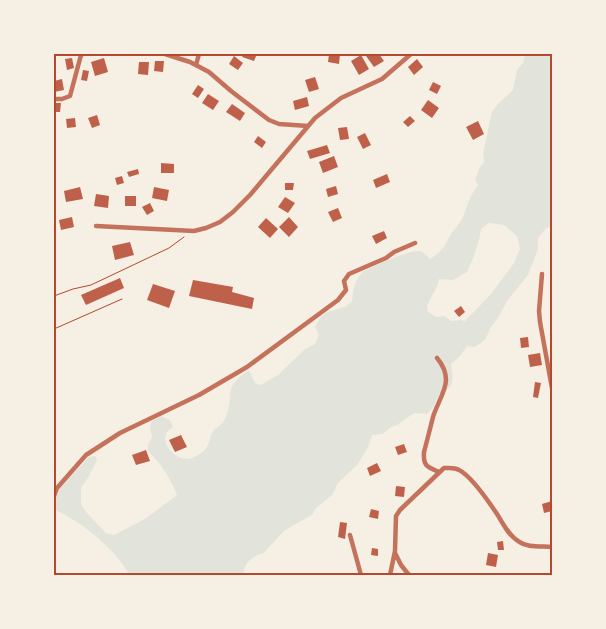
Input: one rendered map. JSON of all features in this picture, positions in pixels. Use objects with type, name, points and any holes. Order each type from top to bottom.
[{"type":"street","points":[[54,99],[70,96],[83,54]]},
{"type":"street","points":[[165,54],[190,62],[209,72],[269,120],[279,124],[308,126]]},
{"type":"street","points":[[196,65],[199,54]]},
{"type":"street","points":[[96,226],[194,230],[206,228],[220,222],[250,195],[314,118],[341,98],[382,79],[410,54]]},
{"type":"street","points":[[54,496],[57,488],[86,456],[120,433],[199,395],[247,367],[338,300],[346,290],[344,281],[349,274],[415,243]]},
{"type":"street","points":[[542,274],[539,311],[552,388]]},
{"type":"street","points":[[437,358],[442,364],[446,381],[433,417],[424,452],[424,464],[439,472]]},
{"type":"street","points":[[390,575],[395,552],[396,516],[444,468],[450,467],[464,473],[480,490],[508,532],[518,541],[526,545],[552,547]]},
{"type":"street","points":[[350,534],[361,575]]},
{"type":"street","points":[[395,552],[401,565],[409,575]]},
{"type":"path","points":[[54,296],[91,285],[169,248],[194,230]]},
{"type":"path","points":[[54,329],[122,299]]},
{"type":"shaded area","points":[[525,54],[552,54],[552,226],[546,228],[538,238],[538,249],[528,275],[507,301],[485,340],[475,347],[467,346],[451,364],[451,385],[440,393],[427,414],[414,413],[383,434],[372,435],[368,447],[358,464],[338,483],[332,495],[316,508],[312,515],[285,530],[264,553],[250,560],[245,566],[244,575],[130,575],[106,545],[76,522],[54,509],[54,500],[61,487],[89,457],[95,456],[97,460],[81,488],[81,504],[86,512],[106,533],[114,535],[145,519],[177,495],[165,472],[148,451],[148,445],[152,437],[151,422],[161,416],[170,420],[173,427],[167,432],[165,441],[174,454],[187,459],[198,455],[206,449],[212,433],[225,419],[230,393],[235,382],[249,370],[255,383],[261,385],[278,375],[305,349],[315,344],[319,335],[315,327],[320,318],[327,312],[345,307],[352,301],[355,285],[363,272],[414,251],[420,251],[430,259],[440,252],[462,220],[478,185],[475,180],[484,162],[483,154],[492,112],[513,90],[517,70],[523,63]],"holes":[[[489,223],[504,225],[517,236],[520,249],[514,263],[491,294],[465,321],[451,321],[444,316],[436,317],[428,312],[427,306],[439,279],[453,280],[467,272],[479,240],[481,229]]]},
{"type":"building","points":[[244,54],[257,54],[254,61],[242,57]]},
{"type":"building","points":[[329,54],[340,54],[339,64],[328,62]]},
{"type":"building","points":[[369,54],[379,54],[384,61],[374,67],[366,56]]},
{"type":"building","points":[[361,55],[369,69],[359,75],[351,61]]},
{"type":"building","points":[[234,56],[243,63],[238,70],[229,64]]},
{"type":"building","points":[[72,58],[74,68],[67,70],[65,59]]},
{"type":"building","points":[[104,58],[108,72],[95,76],[91,62]]},
{"type":"building","points":[[417,59],[423,67],[414,75],[408,67]]},
{"type":"building","points":[[155,61],[164,61],[163,72],[154,71]]},
{"type":"building","points":[[139,62],[149,62],[148,75],[138,74]]},
{"type":"building","points":[[83,70],[89,71],[87,81],[81,80]]},
{"type":"building","points":[[315,77],[319,89],[309,92],[305,80]]},
{"type":"building","points":[[62,79],[64,90],[54,92],[54,81]]},
{"type":"building","points":[[433,82],[441,86],[437,94],[429,90]]},
{"type":"building","points":[[198,85],[204,89],[198,98],[192,94]]},
{"type":"building","points":[[208,94],[219,101],[213,110],[202,103]]},
{"type":"building","points":[[307,97],[309,106],[295,110],[293,101]]},
{"type":"building","points":[[428,100],[439,108],[432,118],[421,110]]},
{"type":"building","points":[[54,103],[61,103],[60,112],[54,112]]},
{"type":"building","points":[[232,104],[245,113],[240,121],[226,112]]},
{"type":"building","points":[[97,115],[100,125],[92,128],[88,118]]},
{"type":"building","points":[[410,116],[415,121],[408,127],[403,122]]},
{"type":"building","points":[[75,118],[76,127],[67,128],[66,119]]},
{"type":"building","points":[[478,121],[484,134],[473,140],[466,127]]},
{"type":"building","points":[[347,127],[349,139],[340,140],[338,128]]},
{"type":"building","points":[[365,133],[371,145],[363,149],[357,137]]},
{"type":"building","points":[[258,136],[266,142],[262,148],[254,142]]},
{"type":"building","points":[[327,145],[330,153],[310,159],[307,151]]},
{"type":"building","points":[[334,156],[338,167],[323,173],[319,162]]},
{"type":"building","points":[[161,163],[174,164],[174,173],[161,173]]},
{"type":"building","points":[[138,169],[139,174],[129,177],[127,172]]},
{"type":"building","points":[[387,174],[390,182],[376,188],[373,180]]},
{"type":"building","points":[[122,176],[124,183],[117,185],[115,178]]},
{"type":"building","points":[[285,183],[294,183],[293,190],[285,190]]},
{"type":"building","points":[[336,186],[338,194],[328,197],[326,189]]},
{"type":"building","points":[[80,187],[83,199],[66,202],[64,191]]},
{"type":"building","points":[[154,187],[169,190],[167,201],[152,198]]},
{"type":"building","points":[[96,194],[109,196],[108,208],[94,206]]},
{"type":"building","points":[[125,196],[136,196],[136,206],[125,206]]},
{"type":"building","points":[[285,197],[295,203],[288,213],[278,207]]},
{"type":"building","points":[[150,203],[154,211],[147,215],[142,207]]},
{"type":"building","points":[[338,208],[342,218],[333,222],[328,212]]},
{"type":"building","points":[[72,217],[74,227],[61,230],[59,220]]},
{"type":"building","points":[[289,217],[298,227],[289,237],[279,227]]},
{"type":"building","points":[[266,218],[278,229],[270,238],[258,227]]},
{"type":"building","points":[[384,231],[387,238],[376,244],[372,236]]},
{"type":"building","points":[[130,242],[134,255],[115,260],[112,246]]},
{"type":"building","points":[[120,278],[124,288],[86,305],[81,295]]},
{"type":"building","points":[[193,280],[233,287],[232,292],[254,298],[252,309],[189,296]]},
{"type":"building","points":[[153,284],[175,291],[169,308],[147,300]]},
{"type":"building","points":[[461,306],[465,312],[459,317],[454,311]]},
{"type":"building","points":[[528,337],[529,347],[521,348],[520,338]]},
{"type":"building","points":[[540,353],[542,365],[530,367],[528,355]]},
{"type":"building","points":[[535,382],[541,383],[538,398],[533,397]]},
{"type":"building","points":[[181,435],[187,447],[175,452],[169,440]]},
{"type":"building","points":[[404,444],[407,452],[398,455],[395,447]]},
{"type":"building","points":[[146,450],[150,461],[136,465],[132,455]]},
{"type":"building","points":[[377,463],[381,471],[370,476],[367,468]]},
{"type":"building","points":[[396,486],[405,487],[404,497],[395,496]]},
{"type":"building","points":[[552,501],[552,511],[544,513],[542,504]]},
{"type":"building","points":[[371,509],[379,511],[378,519],[369,517]]},
{"type":"building","points":[[340,522],[347,523],[345,539],[338,537]]},
{"type":"building","points":[[503,541],[504,550],[498,550],[497,542]]},
{"type":"building","points":[[372,548],[378,549],[378,556],[371,555]]},
{"type":"building","points":[[488,553],[498,555],[496,567],[486,565]]}]
